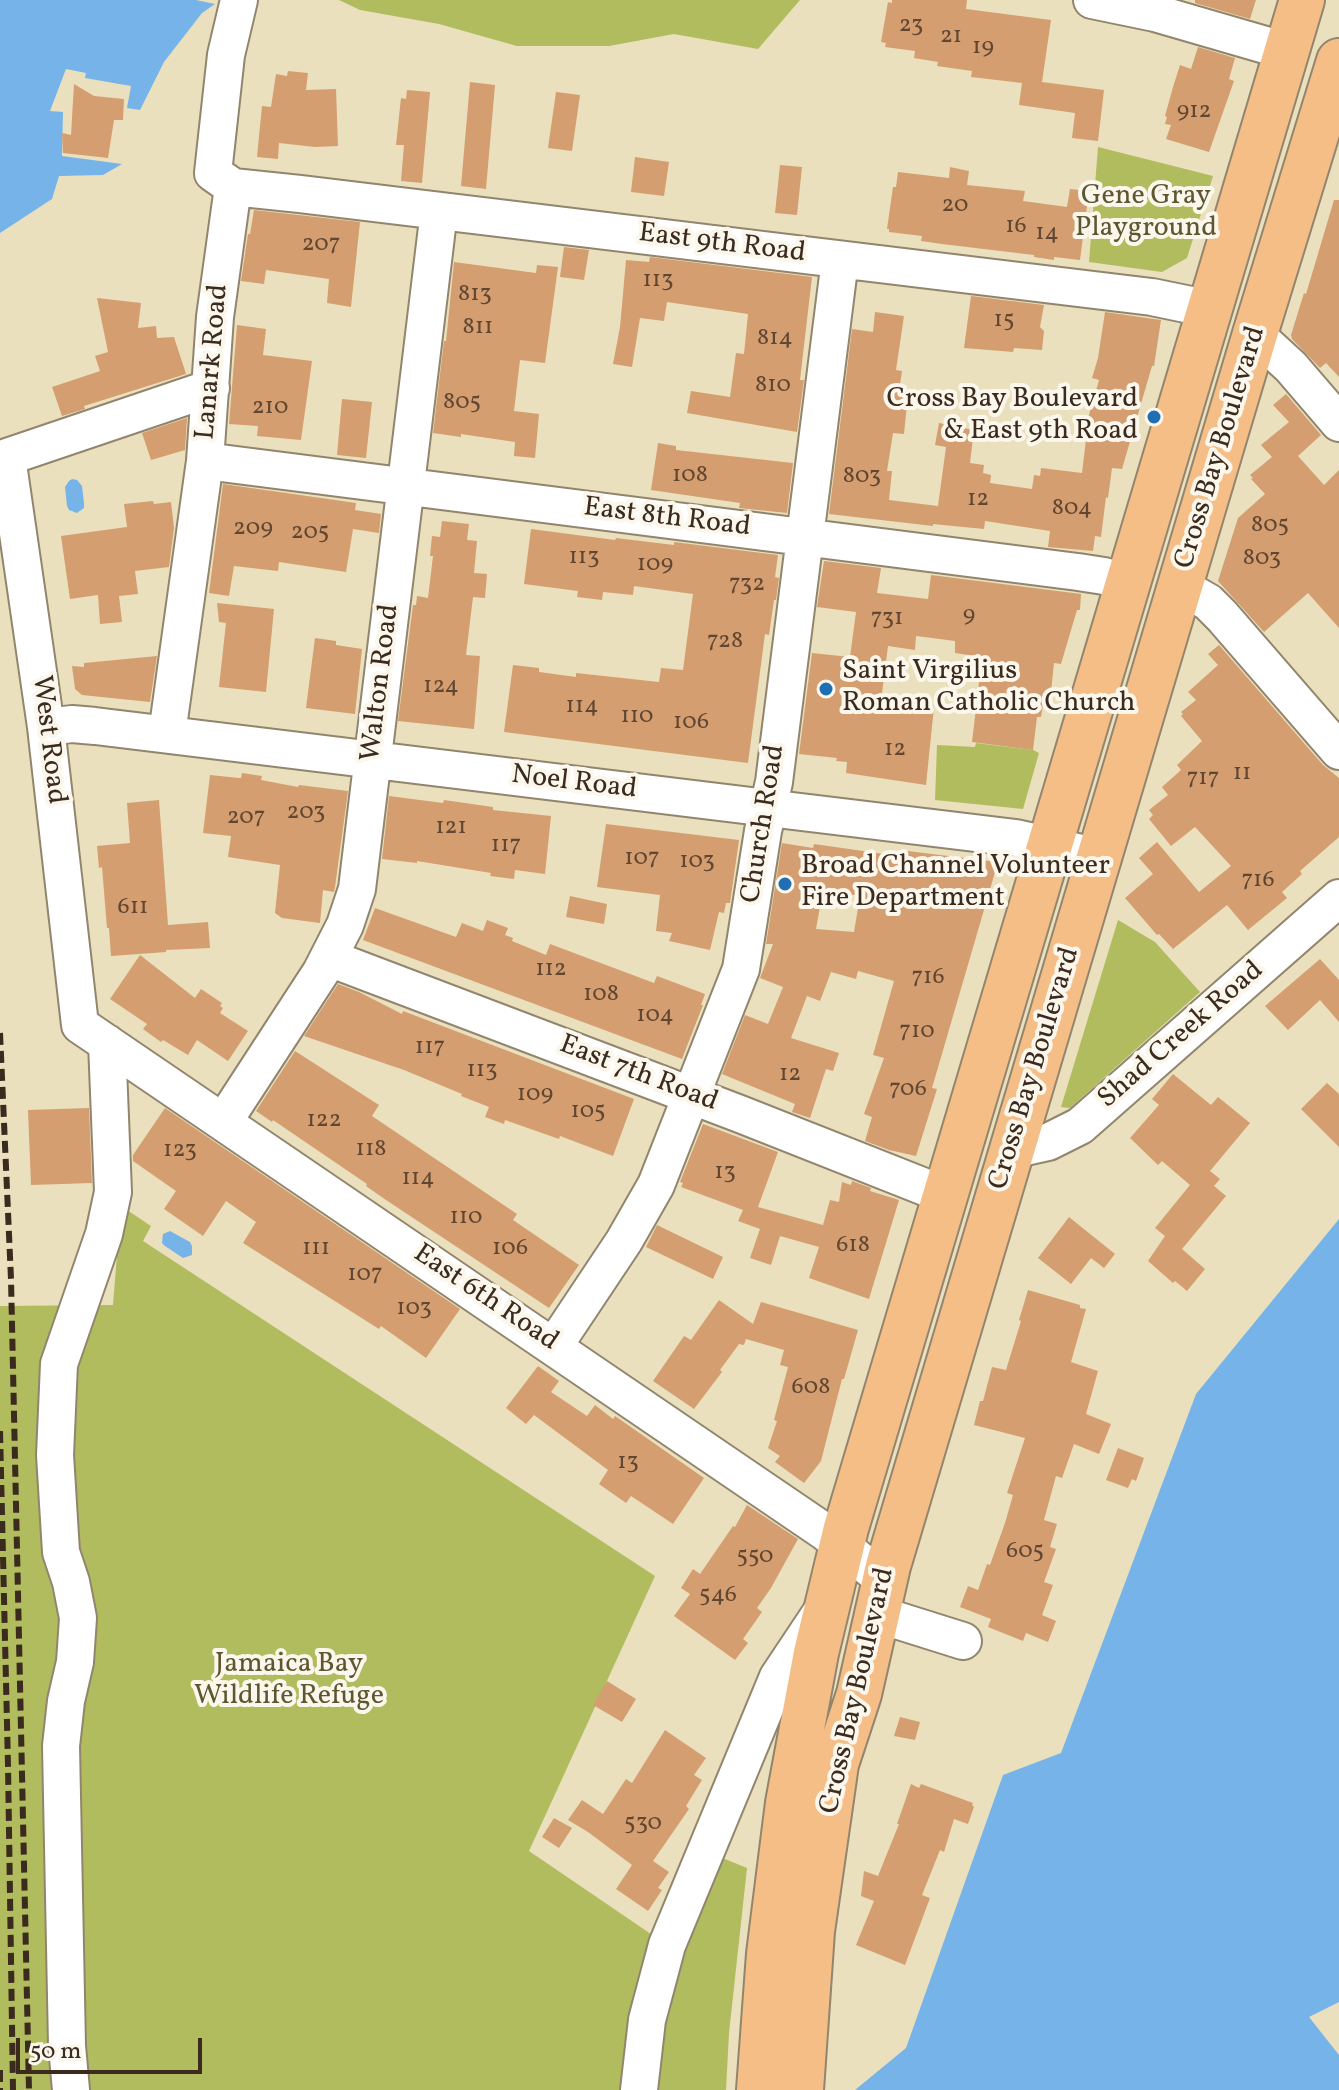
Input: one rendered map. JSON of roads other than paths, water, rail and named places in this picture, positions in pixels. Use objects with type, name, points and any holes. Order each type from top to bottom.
[{"type":"main road","name":"Cross Bay Boulevard","points":[[759,2090],[769,1954],[784,1830],[805,1703],[841,1544],[1302,0]]},
{"type":"main road","name":"Cross Bay Boulevard","points":[[801,2090],[812,1931],[836,1764],[859,1694],[880,1597],[910,1486],[1338,65]]},
{"type":"street","points":[[233,187],[213,173],[226,55],[239,0]]},
{"type":"street","points":[[1092,0],[1155,13],[1286,51]]},
{"type":"street","name":"East 9th Road","points":[[233,187],[1152,297],[1210,309]]},
{"type":"street","name":"Lanark Road","points":[[167,734],[205,461],[215,317],[233,187]]},
{"type":"street","name":"Walton Road","points":[[224,1121],[329,958],[357,889],[439,211]]},
{"type":"street","name":"Church Road","points":[[554,1346],[647,1203],[693,1096],[741,969],[774,782],[840,260]]},
{"type":"street","points":[[1255,334],[1291,367],[1339,423]]},
{"type":"street","name":"West Road","points":[[71,2090],[67,2046],[61,1746],[66,1701],[75,1662],[78,1618],[61,1552],[55,1455],[59,1364],[104,1234],[113,1192],[94,1034],[7,457],[211,388]]},
{"type":"street","name":"East 8th Road","points":[[205,461],[1078,572],[1128,583]]},
{"type":"street","points":[[1180,586],[1208,602],[1222,616],[1339,751]]},
{"type":"street","name":"Noel Road","points":[[46,727],[84,725],[167,734],[1016,838],[1099,857]]},
{"type":"street","name":"Shad Creek Road","points":[[1012,1150],[1048,1142],[1080,1126],[1339,898]]},
{"type":"street","name":"East 7th Road","points":[[329,958],[945,1195]]},
{"type":"street","name":"East 6th Road","points":[[94,1034],[841,1544],[880,1597]]},
{"type":"street","points":[[880,1597],[963,1641]]},
{"type":"street","name":"Cross Bay Boulevard","points":[[639,2090],[647,2020],[667,1945],[778,1677],[826,1606]]},
{"type":"water","points":[[0,0],[196,0],[215,4],[202,13],[164,62],[140,110],[127,108],[131,86],[85,78],[86,73],[66,69],[50,111],[63,112],[62,156],[122,164],[103,175],[59,176],[52,199],[0,233]]},
{"type":"water","points":[[72,479],[82,486],[84,508],[77,513],[67,506],[65,487]]},
{"type":"water","points":[[1339,1219],[1339,2002],[1309,2017],[1339,2055],[1339,2090],[855,2090],[906,2048],[1003,1775],[1061,1753],[1196,1394]]},
{"type":"water","points":[[170,1231],[190,1242],[192,1255],[183,1258],[162,1243],[163,1234]]},
{"type":"railway","points":[[0,1033],[11,1279],[29,2090]]},
{"type":"railway","points":[[0,1431],[13,2090]]},
{"type":"railway","points":[[0,2070],[0,2090]]},
{"type":"place","name":"Cross Bay Boulevard & East 9th Road","points":[[1154,417]]},
{"type":"place","name":"Saint Virgilius Roman Catholic Church","points":[[826,689]]},
{"type":"place","name":"Broad Channel Volunteer Fire Department","points":[[785,884]]},
{"type":"park label","name":"Gene Gray Playground","points":[[1146,214]]},
{"type":"park label","name":"Jamaica Bay Wildlife Refuge","points":[[289,1682]]}]
